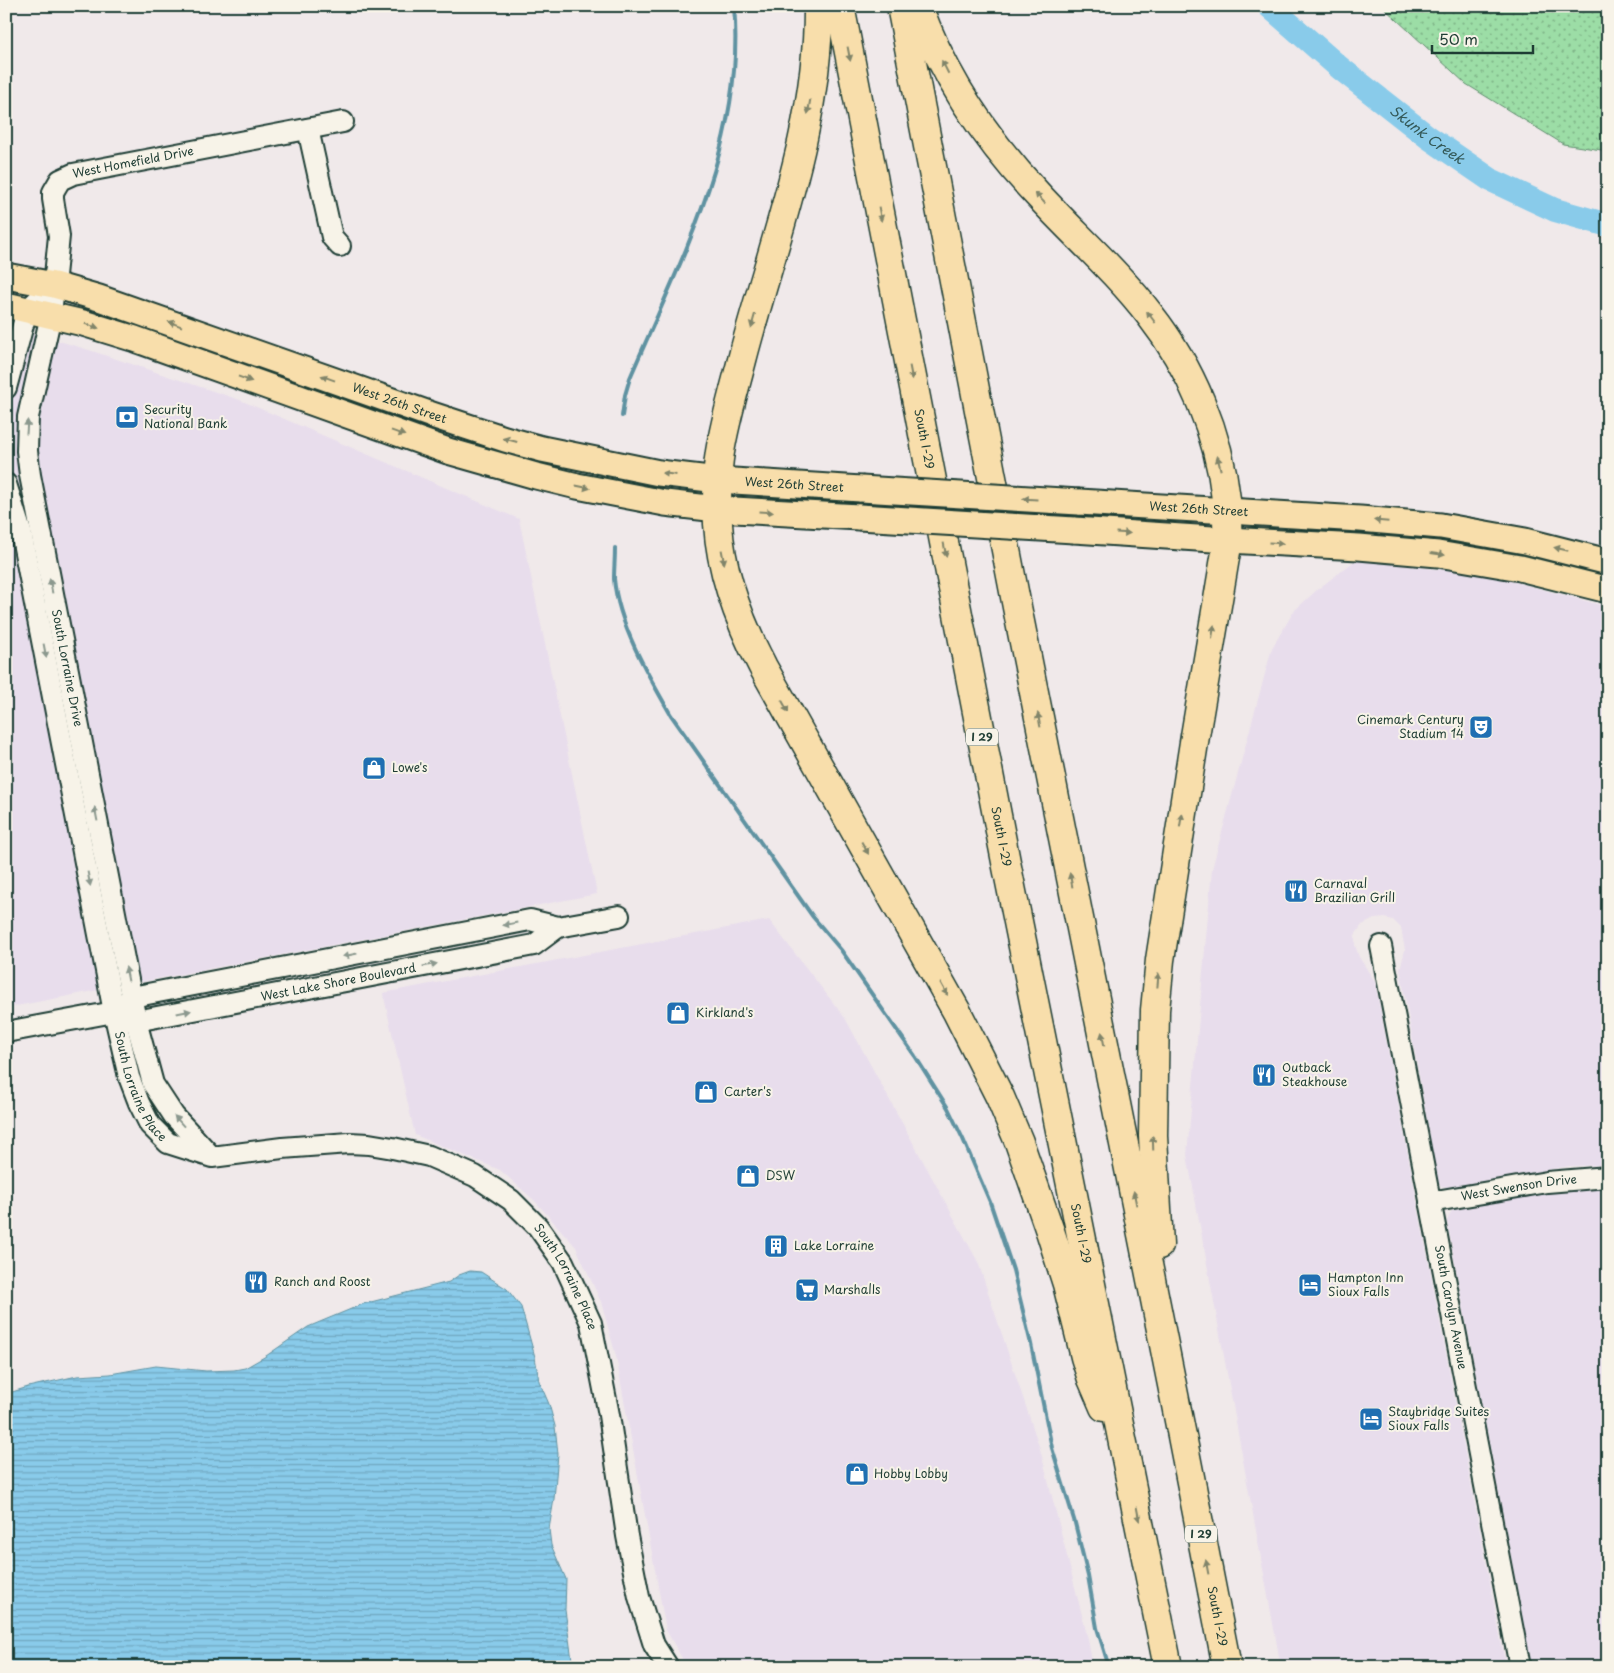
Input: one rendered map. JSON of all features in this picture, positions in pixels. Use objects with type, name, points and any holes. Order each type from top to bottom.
[{"type":"highway","points":[[818,6],[814,72],[805,128],[788,199],[724,433],[718,480],[717,509],[718,526],[728,581],[737,611],[750,643],[957,1012],[1000,1097],[1019,1142],[1051,1234],[1067,1284],[1092,1379],[1129,1466]]},
{"type":"highway","name":"South I-29","points":[[840,6],[1005,858],[1168,1667]]},
{"type":"highway","name":"South I-29","points":[[900,6],[1019,617],[1176,1400],[1227,1667]]},
{"type":"highway","points":[[918,6],[947,72],[986,133],[1038,196],[1100,259],[1151,315],[1179,359],[1207,420],[1222,478],[1228,540],[1179,833],[1160,960],[1155,1010],[1153,1066],[1155,1180],[1158,1234],[1176,1400]]},
{"type":"main road","name":"West 26th Street","points":[[6,276],[54,285],[151,315],[432,415],[506,439],[659,473],[718,480],[1360,519],[1441,526],[1525,541],[1608,562]]},
{"type":"main road","points":[[28,310],[135,339],[448,451],[493,465],[544,478],[665,503],[717,509],[1359,547],[1438,554],[1520,568],[1608,590]]},
{"type":"street","name":"West Homefield Drive","points":[[54,285],[59,236],[53,192],[60,180],[73,174],[343,122]]},
{"type":"street","points":[[308,129],[332,237],[340,246]]},
{"type":"street","points":[[6,388],[28,310],[54,285]]},
{"type":"street","name":"South Lorraine Drive","points":[[28,310],[27,451],[30,475],[136,1022]]},
{"type":"street","name":"South Lorraine Drive","points":[[6,484],[21,532],[114,1012]]},
{"type":"street","name":"West Lake Shore Boulevard","points":[[6,1032],[114,1012],[132,997],[530,920],[558,927],[619,916]]},
{"type":"street","name":"West Lake Shore Boulevard","points":[[136,1022],[534,945],[558,927]]},
{"type":"street","name":"South Carolyn Avenue","points":[[1381,946],[1520,1667]]},
{"type":"street","points":[[114,1012],[136,1022]]},
{"type":"street","name":"South Lorraine Place","points":[[114,1012],[129,1077],[139,1103],[150,1125],[168,1143],[212,1156],[349,1143],[369,1144],[429,1156],[475,1176],[511,1200],[538,1227],[563,1262],[591,1323],[609,1415],[638,1597],[654,1644],[668,1667]]},
{"type":"street","name":"South Lorraine Place","points":[[136,1022],[153,1084],[174,1116],[212,1156]]},
{"type":"street","name":"West Swenson Drive","points":[[1430,1202],[1547,1182],[1608,1177]]},
{"type":"shaded area","points":[[6,325],[89,350],[240,400],[519,519],[597,894],[6,1008]]},
{"type":"shaded area","points":[[1356,560],[1488,575],[1608,607],[1608,1165],[1570,1166],[1447,1187],[1441,1186],[1438,1181],[1400,969],[1405,950],[1401,928],[1393,920],[1385,918],[1374,919],[1362,925],[1355,935],[1355,945],[1359,957],[1375,982],[1506,1667],[1281,1667],[1187,1155],[1212,869],[1272,648],[1294,611],[1318,589]]},
{"type":"shaded area","points":[[769,920],[845,1018],[978,1262],[1040,1449],[1088,1639],[1093,1667],[687,1667],[666,1630],[616,1356],[601,1302],[576,1247],[534,1200],[500,1170],[415,1135],[383,993]]},
{"type":"shaded area","points":[[1578,1188],[1608,1188],[1608,1667],[1532,1667],[1447,1221],[1451,1212],[1457,1207]]},
{"type":"green space","points":[[1382,6],[1608,6],[1608,151],[1563,144],[1466,84]]},
{"type":"water","points":[[470,1271],[481,1272],[507,1289],[521,1307],[535,1357],[539,1381],[549,1404],[555,1426],[558,1454],[549,1529],[551,1545],[566,1579],[565,1610],[573,1667],[6,1667],[6,1394],[77,1376],[110,1374],[156,1366],[206,1371],[245,1368],[308,1327],[363,1304],[449,1282],[459,1275]]},
{"type":"waterway","points":[[622,416],[630,378],[706,198],[720,151],[730,104],[735,56],[734,6]]},
{"type":"waterway","name":"Skunk Creek","points":[[1269,6],[1340,68],[1428,137],[1491,180],[1555,210],[1608,225]]},
{"type":"waterway","points":[[615,548],[614,579],[621,614],[636,650],[671,715],[813,917],[841,950],[915,1056],[948,1108],[963,1139],[990,1202],[1013,1270],[1031,1344],[1052,1448],[1075,1523],[1088,1576],[1097,1628],[1109,1667]]},
{"type":"place","name":"Security National Bank","points":[[127,417]]},
{"type":"place","name":"Cinemark Century Stadium 14","points":[[1481,727]]},
{"type":"place","name":"Lowe's","points":[[374,768]]},
{"type":"place","name":"Carnaval Brazilian Grill","points":[[1296,891]]},
{"type":"place","name":"Kirkland's","points":[[678,1013]]},
{"type":"place","name":"Outback Steakhouse","points":[[1264,1075]]},
{"type":"place","name":"Carter's","points":[[706,1092]]},
{"type":"place","name":"DSW","points":[[748,1176]]},
{"type":"place","name":"Lake Lorraine","points":[[776,1246]]},
{"type":"place","name":"Ranch and Roost","points":[[256,1282]]},
{"type":"place","name":"Hampton Inn Sioux Falls","points":[[1310,1285]]},
{"type":"place","name":"Marshalls","points":[[807,1290]]},
{"type":"place","name":"Staybridge Suites Sioux Falls","points":[[1371,1419]]},
{"type":"place","name":"Hobby Lobby","points":[[857,1474]]}]
